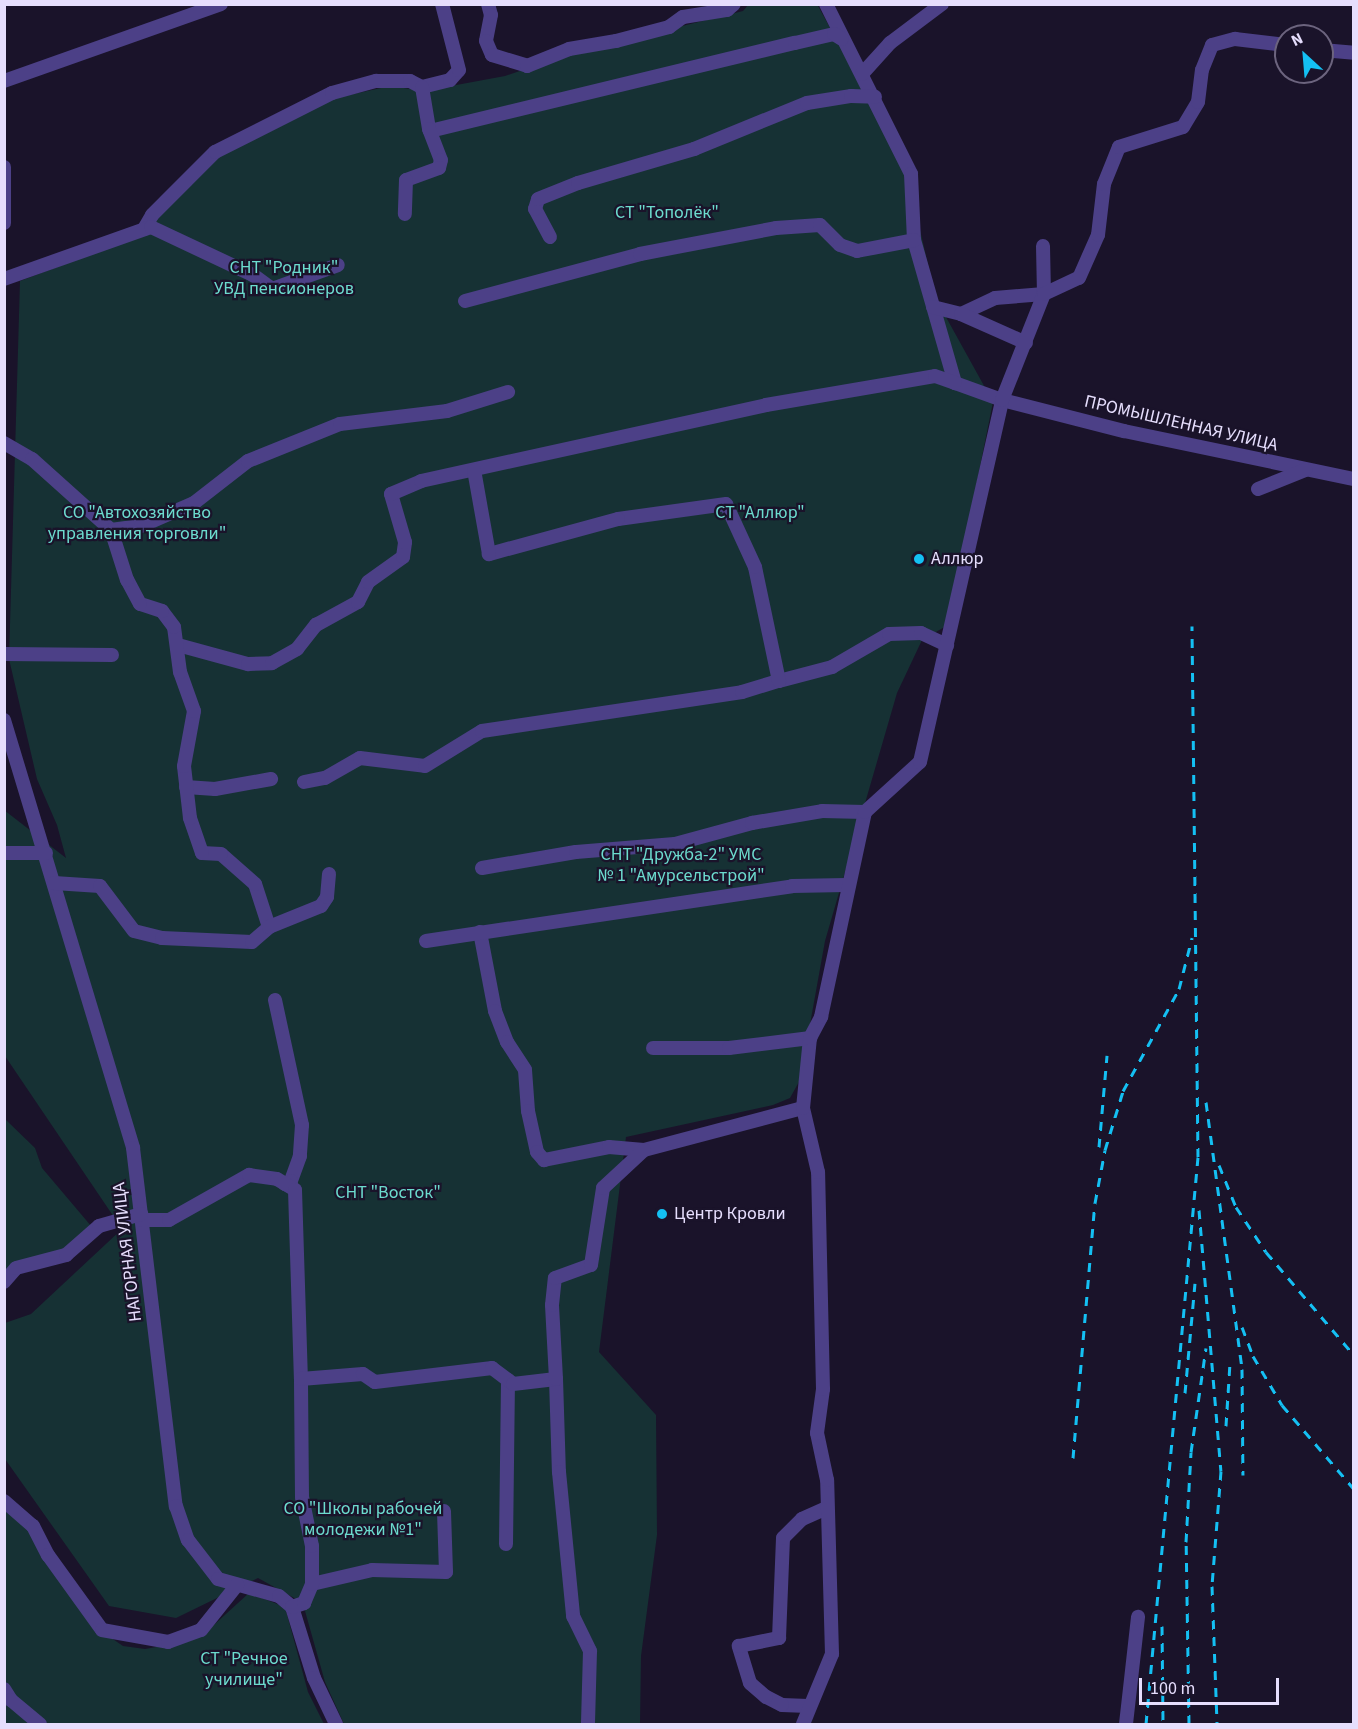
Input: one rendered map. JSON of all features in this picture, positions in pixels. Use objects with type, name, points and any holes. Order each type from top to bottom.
[{"type":"street","points":[[4,81],[221,4]]},
{"type":"street","points":[[144,229],[152,215],[214,152],[332,93],[376,81],[410,81],[422,87],[450,80],[459,70],[442,4]]},
{"type":"street","points":[[488,4],[491,15],[486,41],[492,55],[527,66],[569,49],[616,41],[669,27],[683,18],[727,10],[734,4]]},
{"type":"street","points":[[826,4],[842,39],[875,97],[911,174],[914,240],[954,384]]},
{"type":"street","points":[[862,74],[890,43],[942,4]]},
{"type":"street","points":[[430,131],[834,34],[842,39]]},
{"type":"street","points":[[961,314],[995,298],[1044,294],[1079,278],[1098,235],[1104,184],[1119,147],[1183,127],[1198,102],[1202,70],[1212,45],[1235,39],[1274,44]]},
{"type":"street","points":[[1334,51],[1353,53]]},
{"type":"street","points":[[405,214],[406,180],[439,168],[441,160],[430,131],[422,87]]},
{"type":"street","points":[[550,237],[535,209],[538,200],[578,183],[694,149],[807,103],[875,97]]},
{"type":"street","points":[[4,168],[4,223]]},
{"type":"street","points":[[465,301],[640,254],[776,228],[820,225],[840,245],[857,251],[914,240]]},
{"type":"street","points":[[4,279],[151,227],[253,275],[272,289],[338,265]]},
{"type":"street","points":[[803,1725],[808,1706],[832,1654],[827,1480],[817,1433],[822,1389],[818,1172],[803,1108],[810,1038],[821,1017],[846,885],[865,812],[920,762],[1002,400],[1044,294],[1043,246]]},
{"type":"street","points":[[933,307],[961,314],[1026,343]]},
{"type":"street","name":"ПРОМЫШЛЕННАЯ УЛИЦА","points":[[178,645],[248,664],[272,663],[297,649],[316,625],[358,602],[368,582],[403,557],[405,542],[391,494],[421,481],[848,390],[935,376],[1002,400],[1353,479]]},
{"type":"street","points":[[111,530],[141,526],[194,503],[248,461],[340,424],[447,411],[508,392]]},
{"type":"street","points":[[4,442],[32,459],[111,530],[127,580],[140,604],[162,611],[174,627],[180,672],[194,711],[184,766],[190,819],[202,853],[221,854],[255,884],[269,927]]},
{"type":"street","points":[[474,470],[489,554],[618,519],[726,504],[756,567],[779,681]]},
{"type":"street","points":[[1258,489],[1305,470]]},
{"type":"street","points":[[304,782],[325,778],[360,758],[425,766],[482,730],[742,692],[832,666],[889,634],[921,633],[947,645]]},
{"type":"street","points":[[4,654],[112,655]]},
{"type":"street","name":"НАГОРНАЯ УЛИЦА","points":[[4,720],[46,853],[133,1148],[176,1506],[188,1540],[218,1579],[279,1596],[292,1607]]},
{"type":"street","points":[[186,787],[215,789],[271,779]]},
{"type":"street","points":[[482,868],[576,852],[675,844],[752,823],[822,811],[865,812]]},
{"type":"street","points":[[4,853],[46,853]]},
{"type":"street","points":[[54,883],[100,886],[134,931],[162,938],[252,942],[269,927],[321,906],[327,897],[328,874]]},
{"type":"street","points":[[426,941],[792,886],[846,885]]},
{"type":"street","points":[[480,932],[495,1011],[507,1042],[525,1070],[537,1152],[544,1160],[609,1147],[644,1149],[803,1108]]},
{"type":"street","points":[[275,1000],[302,1125],[300,1156],[291,1181],[285,1184]]},
{"type":"street","points":[[653,1048],[729,1048],[810,1038]]},
{"type":"street","points":[[588,1725],[590,1651],[573,1616],[559,1472],[552,1305],[555,1278],[591,1265],[603,1188],[644,1149]]},
{"type":"street","points":[[4,1282],[16,1268],[66,1256],[99,1226],[142,1217],[169,1220],[249,1175],[285,1184],[295,1191],[302,1497],[312,1546],[312,1584],[304,1603],[292,1607],[314,1678],[336,1725]]},
{"type":"street","points":[[301,1379],[363,1374],[375,1382],[492,1368],[513,1384],[556,1379]]},
{"type":"street","points":[[506,1544],[508,1380]]},
{"type":"street","points":[[4,1501],[33,1526],[48,1555],[102,1630],[168,1642],[201,1630],[237,1585]]},
{"type":"street","points":[[808,1706],[782,1705],[766,1697],[750,1683],[739,1646],[779,1638],[783,1538],[802,1519],[827,1508]]},
{"type":"street","points":[[312,1584],[372,1570],[446,1572],[444,1511]]},
{"type":"street","points":[[1126,1725],[1138,1617]]},
{"type":"street","points":[[4,1689],[40,1725]]},
{"type":"green space","points":[[817,4],[905,165],[936,299],[993,402],[948,625],[922,640],[897,693],[825,941],[800,1080],[790,1098],[773,1105],[626,1137],[599,1352],[656,1415],[657,1535],[641,1656],[640,1724],[344,1724],[325,1682],[305,1611],[296,1599],[258,1578],[176,1618],[109,1606],[5,1459],[5,1323],[31,1314],[122,1229],[5,1056],[4,810],[66,858],[57,825],[37,779],[9,659],[20,281],[127,241],[215,156],[331,99],[390,86],[424,91],[505,76],[573,53],[743,11],[748,5]]},
{"type":"green space","points":[[5,1119],[35,1148],[42,1168],[97,1233],[21,1270],[5,1287]]},
{"type":"green space","name":"СТ \"Речное училище\"","points":[[4,1504],[27,1524],[101,1631],[123,1646],[145,1649],[190,1641],[205,1633],[249,1593],[285,1607],[308,1692],[324,1724],[5,1724]]},
{"type":"railway","points":[[1146,1724],[1198,1157],[1192,626]]},
{"type":"railway","points":[[1073,1458],[1095,1203],[1105,1150],[1123,1091],[1179,989],[1192,938]]},
{"type":"railway","points":[[1099,1147],[1107,1055]]},
{"type":"railway","points":[[1206,1102],[1242,1369],[1243,1475]]},
{"type":"railway","points":[[1219,1165],[1236,1207],[1266,1252],[1354,1355]]},
{"type":"railway","points":[[1199,1210],[1221,1471],[1212,1586],[1217,1724]]},
{"type":"railway","points":[[1185,1393],[1195,1283]]},
{"type":"railway","points":[[1242,1327],[1253,1356],[1282,1405],[1354,1489]]},
{"type":"railway","points":[[1189,1724],[1186,1542],[1191,1452],[1206,1348]]},
{"type":"railway","points":[[1226,1426],[1230,1362]]},
{"type":"railway","points":[[1162,1626],[1163,1724]]},
{"type":"place","name":"Аллюр","points":[[919,559]]},
{"type":"place","name":"Центр Кровли","points":[[662,1214]]},
{"type":"park label","name":"СТ \"Тополёк\"","points":[[667,213]]},
{"type":"park label","name":"СНТ \"Родник\" УВД пенсионеров","points":[[284,279]]},
{"type":"park label","name":"СТ \"Аллюр\"","points":[[760,513]]},
{"type":"park label","name":"СО \"Автохозяйство управления торговли\"","points":[[137,524]]},
{"type":"park label","name":"СНТ \"Дружба-2\" УМС № 1 \"Амурсельстрой\"","points":[[681,866]]},
{"type":"park label","name":"СНТ \"Восток\"","points":[[388,1193]]},
{"type":"park label","name":"СО \"Школы рабочей молодежи №1\"","points":[[363,1520]]}]
